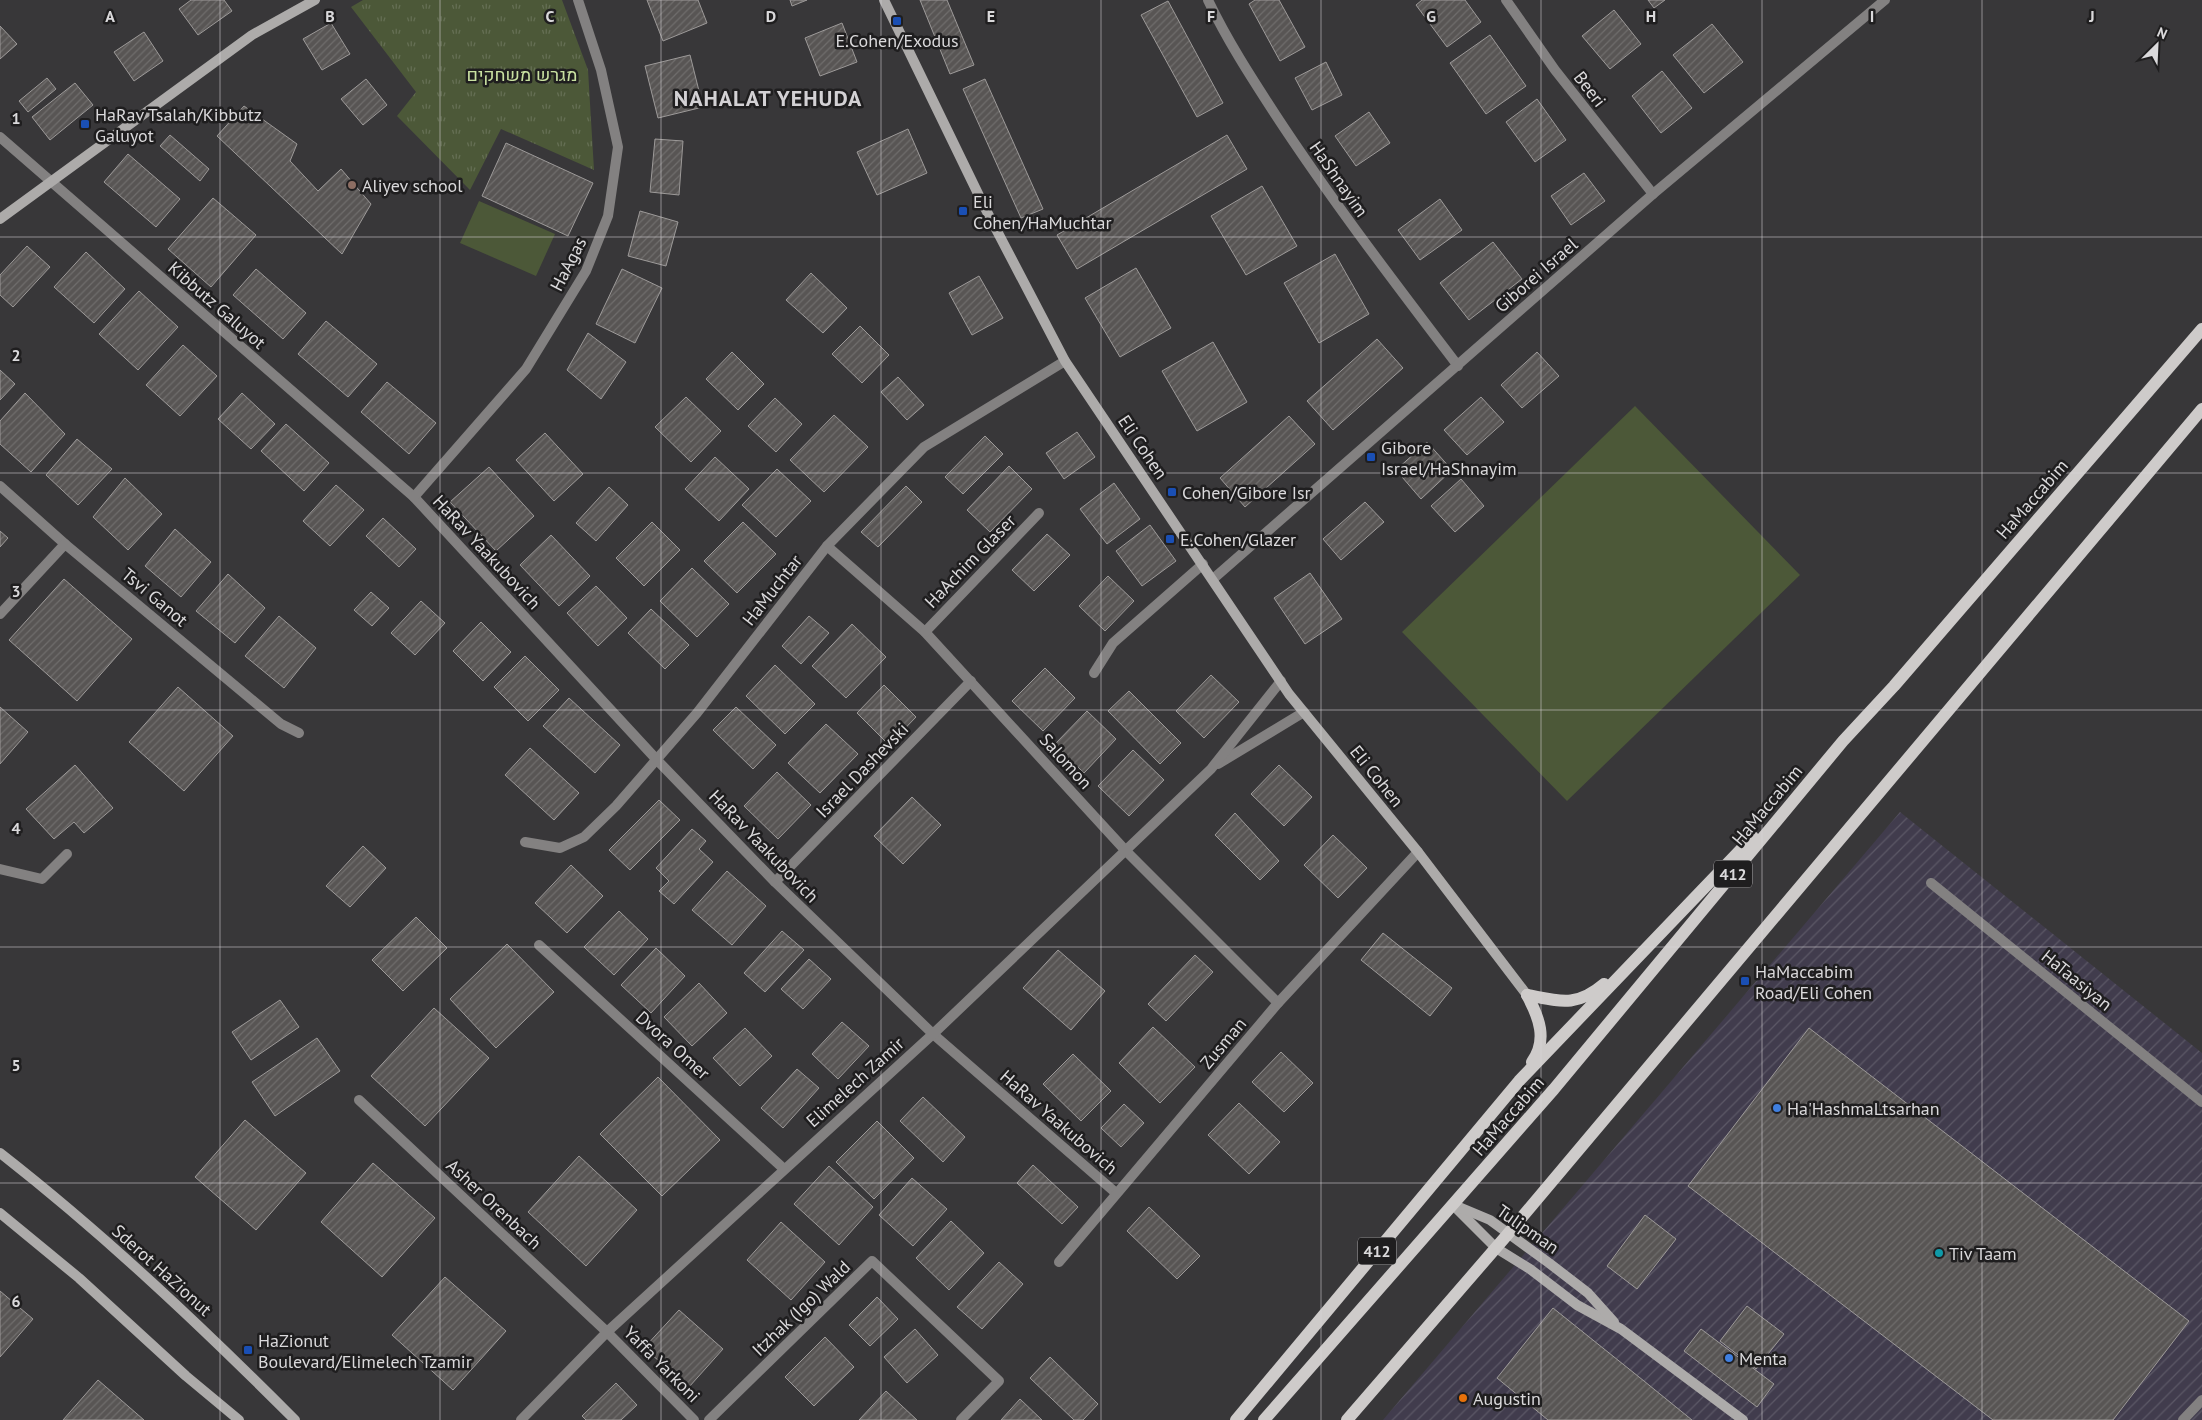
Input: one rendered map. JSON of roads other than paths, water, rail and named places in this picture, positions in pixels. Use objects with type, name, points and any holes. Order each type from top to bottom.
[{"type":"main road","name":"HaMaccabim","points":[[1264,1420],[1560,1082],[1844,741],[1894,686],[2202,329]]},
{"type":"main road","points":[[1347,1420],[1507,1235],[2202,409]]},
{"type":"main road","name":"412","points":[[1236,1420],[1519,1082],[1844,741]]},
{"type":"main road","points":[[1527,995],[1568,1003],[1594,992],[1665,930]]},
{"type":"main road","points":[[1519,1082],[1538,1055],[1541,1036],[1537,1013],[1527,995]]},
{"type":"street","points":[[0,219],[252,36],[315,0]]},
{"type":"street","name":"HaAgas","points":[[414,497],[526,369],[586,271],[608,216],[618,148],[601,70],[578,0]]},
{"type":"street","name":"Eli Cohen","points":[[884,0],[985,208],[1065,361],[1281,681],[1418,852],[1527,995]]},
{"type":"street","name":"HaShnayim","points":[[1208,0],[1226,37],[1310,167],[1388,276],[1458,366]]},
{"type":"street","name":"Beeri","points":[[1506,0],[1555,70],[1653,194]]},
{"type":"street","name":"Giborei Israel","points":[[1213,579],[1653,194],[1885,0]]},
{"type":"street","name":"Kibbutz Galuyot","points":[[0,137],[50,183],[414,497]]},
{"type":"street","name":"HaMuchtar","points":[[525,842],[560,848],[584,837],[616,806],[697,713],[827,546],[924,447],[1065,361]]},
{"type":"street","name":"Tsvi Ganot","points":[[0,486],[65,544],[281,724],[299,733]]},
{"type":"street","name":"HaRav Yaakubovich","points":[[414,497],[657,760],[775,882],[933,1034],[1116,1193]]},
{"type":"street","name":"HaAchim Glaser","points":[[925,632],[1039,513]]},
{"type":"street","points":[[0,614],[65,544]]},
{"type":"street","name":"Salomon","points":[[827,546],[925,632],[1125,850],[1278,1003]]},
{"type":"street","points":[[1094,672],[1113,643],[1203,564]]},
{"type":"street","name":"Israel Dashevski","points":[[775,882],[971,681]]},
{"type":"street","name":"Elimelech Zamir","points":[[521,1420],[607,1332],[933,1034],[1211,769],[1281,681]]},
{"type":"street","name":"Elimelech Zamir","points":[[1211,769],[1304,712]]},
{"type":"street","name":"Zusman","points":[[1059,1262],[1278,1003],[1418,852]]},
{"type":"street","points":[[0,869],[42,880],[67,854]]},
{"type":"street","name":"HaTaasiyan","points":[[1931,883],[2202,1102]]},
{"type":"street","name":"Dvora Omer","points":[[539,945],[784,1169]]},
{"type":"street","name":"Asher Orenbach","points":[[359,1100],[607,1332]]},
{"type":"street","name":"Sderot HaZionut","points":[[0,1153],[125,1258],[219,1345],[295,1420]]},
{"type":"street","name":"Tulipman","points":[[1453,1205],[1490,1220],[1507,1235],[1588,1293],[1621,1329]]},
{"type":"street","name":"Tulipman","points":[[1453,1205],[1496,1248],[1530,1269],[1577,1305],[1621,1329],[1744,1420]]},
{"type":"street","points":[[0,1212],[79,1278],[186,1376],[239,1420]]},
{"type":"street","name":"Itzhak (Igo) Wald","points":[[709,1420],[872,1261],[998,1380],[961,1420]]},
{"type":"street","name":"Yaffa Yarkoni","points":[[607,1332],[694,1420]]},
{"type":"street","points":[[2183,1420],[2202,1400]]},
{"type":"place","name":"E.Cohen/Exodus","points":[[897,21]]},
{"type":"place","name":"HaRav Tsalah/Kibbutz Galuyot","points":[[85,124]]},
{"type":"place","name":"Aliyev school","points":[[352,185]]},
{"type":"place","name":"Eli Cohen/HaMuchtar","points":[[963,211]]},
{"type":"place","name":"Gibore Israel/HaShnayim","points":[[1371,457]]},
{"type":"place","name":"Cohen/Gibore Isr","points":[[1172,492]]},
{"type":"place","name":"E.Cohen/Glazer","points":[[1170,539]]},
{"type":"place","name":"HaMaccabim Road/Eli Cohen","points":[[1745,981]]},
{"type":"place","name":"Ha'HashmaLtsarhan","points":[[1777,1108]]},
{"type":"place","name":"Tiv Taam","points":[[1939,1253]]},
{"type":"place","name":"HaZionut Boulevard/Elimelech Tzamir","points":[[248,1350]]},
{"type":"place","name":"Menta","points":[[1729,1358]]},
{"type":"place","name":"Augustin","points":[[1463,1398]]},
{"type":"district","name":"NAHALAT YEHUDA","points":[[768,98]]},
{"type":"park label","name":"מגרש משחקים","points":[[522,74]]}]
